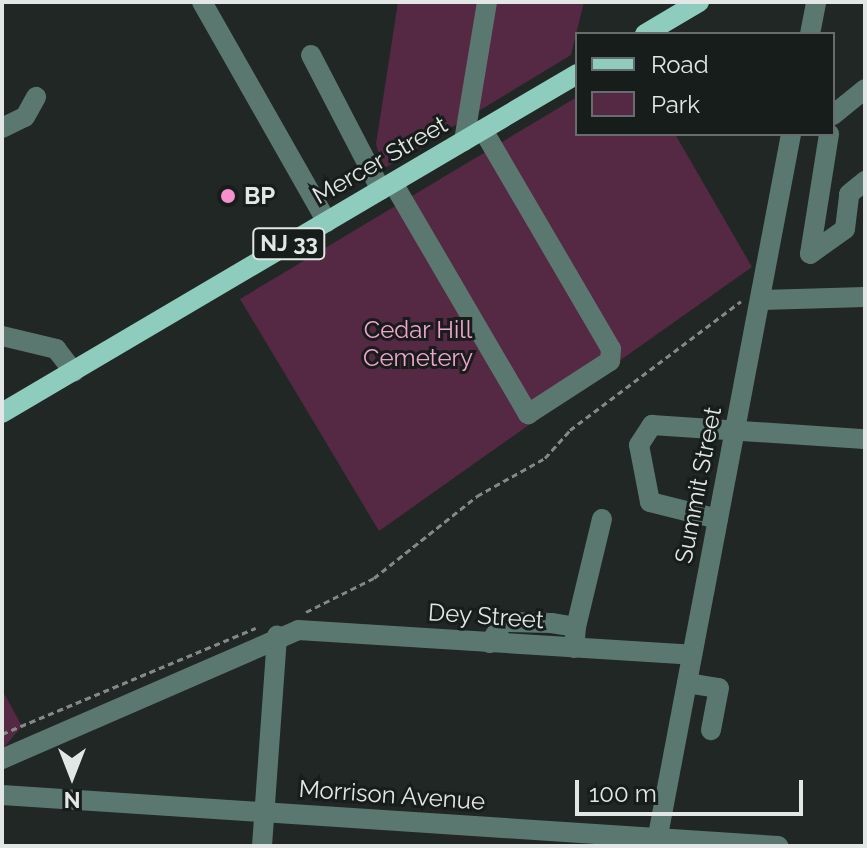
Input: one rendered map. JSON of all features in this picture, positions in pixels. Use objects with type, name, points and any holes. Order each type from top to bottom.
[{"type":"main road","points":[[648,32],[699,2]]},
{"type":"main road","name":"Mercer Street","points":[[2,413],[575,75]]},
{"type":"street","points":[[202,2],[327,222]]},
{"type":"street","points":[[464,141],[487,2]]},
{"type":"street","points":[[810,32],[816,2]]},
{"type":"street","points":[[311,55],[387,187],[528,414],[610,361],[611,349],[483,130]]},
{"type":"street","points":[[835,113],[865,89]]},
{"type":"street","points":[[2,128],[25,117],[36,97]]},
{"type":"street","name":"Summit Street","points":[[657,842],[791,136]]},
{"type":"street","points":[[829,136],[810,254],[845,229],[849,194],[865,181]]},
{"type":"street","points":[[761,294],[865,297]]},
{"type":"street","points":[[2,336],[56,349],[74,372]]},
{"type":"street","points":[[718,519],[650,502],[639,445],[645,431],[669,422],[735,431],[865,439]]},
{"type":"street","points":[[574,648],[576,627],[602,519]]},
{"type":"street","points":[[490,643],[503,622],[576,627]]},
{"type":"street","points":[[262,846],[272,630]]},
{"type":"street","name":"Dey Street","points":[[2,759],[272,630],[692,655]]},
{"type":"street","points":[[687,683],[719,688],[711,730]]},
{"type":"street","name":"Morrison Avenue","points":[[2,795],[657,842],[778,846]]},
{"type":"path","points":[[299,615],[401,561],[437,525],[545,458],[570,430],[761,294]]},
{"type":"path","points":[[2,734],[272,630]]},
{"type":"green space","points":[[398,2],[584,2],[571,55],[383,169],[376,144]]},
{"type":"green space","name":"Cedar Hill Cemetery","points":[[575,98],[575,136],[676,136],[752,267],[379,531],[240,299]]},
{"type":"green space","points":[[2,690],[22,726],[2,750]]},
{"type":"place","name":"BP","points":[[228,196]]}]
